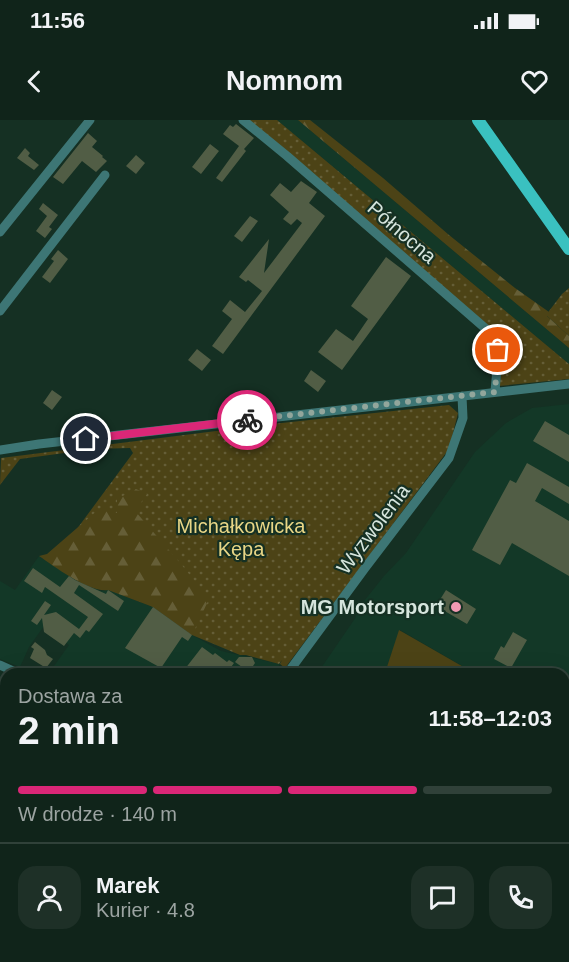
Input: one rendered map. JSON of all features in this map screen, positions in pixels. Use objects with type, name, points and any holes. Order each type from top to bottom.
[{"type":"main road","points":[[478,120],[569,249]]},
{"type":"street","points":[[0,232],[90,120]]},
{"type":"street","name":"Północna","points":[[243,120],[492,335],[498,350],[495,392]]},
{"type":"street","points":[[0,311],[105,175]]},
{"type":"street","points":[[0,450],[569,384]]},
{"type":"street","name":"Wyzwolenia","points":[[291,668],[449,458],[463,418],[462,396]]},
{"type":"shaded area","points":[[277,120],[298,120],[569,348],[569,364]]},
{"type":"shaded area","points":[[569,404],[569,668],[465,668],[400,630],[387,668],[321,668],[356,617],[357,610],[406,553],[475,452],[506,423],[532,408]]},
{"type":"shaded area","points":[[39,556],[75,580],[101,591],[108,590],[153,607],[192,635],[221,651],[280,664],[278,668],[53,668],[69,645],[44,626],[29,647],[20,667],[0,659],[0,581],[15,590]]},
{"type":"green space","points":[[247,120],[277,120],[569,364],[569,379],[499,386],[505,352],[498,334]]},
{"type":"green space","points":[[298,120],[310,120],[383,178],[449,235],[549,312],[547,316],[569,336],[569,348]]},
{"type":"green space","points":[[569,288],[569,336],[546,315]]},
{"type":"green space","name":"Michałkowicka Kępa","points":[[449,405],[458,413],[449,449],[285,668],[280,664],[282,660],[279,664],[240,655],[192,635],[153,607],[129,594],[69,575],[51,564],[133,453],[130,448],[94,449],[20,459],[0,485],[1,458],[263,425]]},
{"type":"green space","points":[[136,489],[147,494],[135,511],[209,599],[192,635],[153,607],[108,590],[92,588],[39,556],[47,554],[99,509],[117,513],[117,499]]},
{"type":"green space","points":[[399,630],[465,668],[387,668]]},
{"type":"building","points":[[236,124],[254,138],[222,182],[216,178],[239,146],[223,134],[230,125],[233,127]]},
{"type":"building","points":[[88,133],[97,141],[92,147],[107,161],[96,172],[82,161],[63,184],[53,177]]},
{"type":"building","points":[[210,144],[219,151],[201,174],[192,167]]},
{"type":"building","points":[[25,148],[30,153],[28,156],[39,165],[34,170],[17,158]]},
{"type":"building","points":[[136,155],[145,163],[136,174],[126,166]]},
{"type":"building","points":[[301,181],[317,192],[309,203],[325,216],[223,354],[212,346],[232,319],[222,311],[230,300],[245,312],[262,291],[248,280],[246,282],[239,277],[269,239],[264,273],[302,223],[297,219],[291,225],[283,219],[289,212],[270,195],[280,183],[291,192]]},
{"type":"building","points":[[43,203],[58,215],[49,227],[52,229],[45,238],[36,231],[47,216],[39,209]]},
{"type":"building","points":[[250,216],[258,221],[242,242],[234,236]]},
{"type":"building","points":[[58,250],[68,259],[50,283],[42,277],[54,261],[51,259]]},
{"type":"building","points":[[386,257],[411,276],[342,370],[318,352],[336,329],[353,341],[368,319],[351,306]]},
{"type":"building","points":[[197,349],[211,360],[202,371],[188,360]]},
{"type":"building","points":[[311,370],[326,381],[318,392],[304,381]]},
{"type":"building","points":[[52,390],[62,397],[52,410],[43,403]]},
{"type":"building","points":[[545,421],[569,435],[569,462],[533,441]]},
{"type":"building","points":[[527,463],[569,487],[569,504],[542,488],[535,501],[569,521],[569,576],[512,543],[500,565],[472,550],[510,480],[516,483]]},
{"type":"building","points":[[33,568],[60,587],[69,576],[106,594],[108,590],[124,601],[118,611],[79,585],[74,593],[103,614],[89,632],[86,630],[80,638],[74,633],[64,646],[44,632],[42,618],[37,625],[31,621],[45,601],[51,605],[44,615],[56,612],[79,629],[88,617],[45,587],[42,593],[24,581]]},
{"type":"building","name":"MG Motorsport","points":[[446,590],[476,609],[467,624],[436,606]]},
{"type":"building","points":[[153,607],[192,635],[188,641],[182,637],[161,668],[125,648]]},
{"type":"building","points":[[513,632],[527,640],[511,668],[494,659],[501,646],[504,648]]},
{"type":"building","points":[[35,642],[53,659],[46,668],[30,658],[34,649],[31,647]]},
{"type":"building","points":[[202,647],[227,662],[229,660],[234,663],[230,668],[186,668]]},
{"type":"building","points":[[239,657],[252,657],[255,663],[252,668],[243,668],[235,662]]},
{"type":"way so far","points":[[247,420],[495,392],[498,350]]},
{"type":"place","name":"MG Motorsport","points":[[456,607]]},
{"type":"route","points":[[86,439],[247,420]]}]
